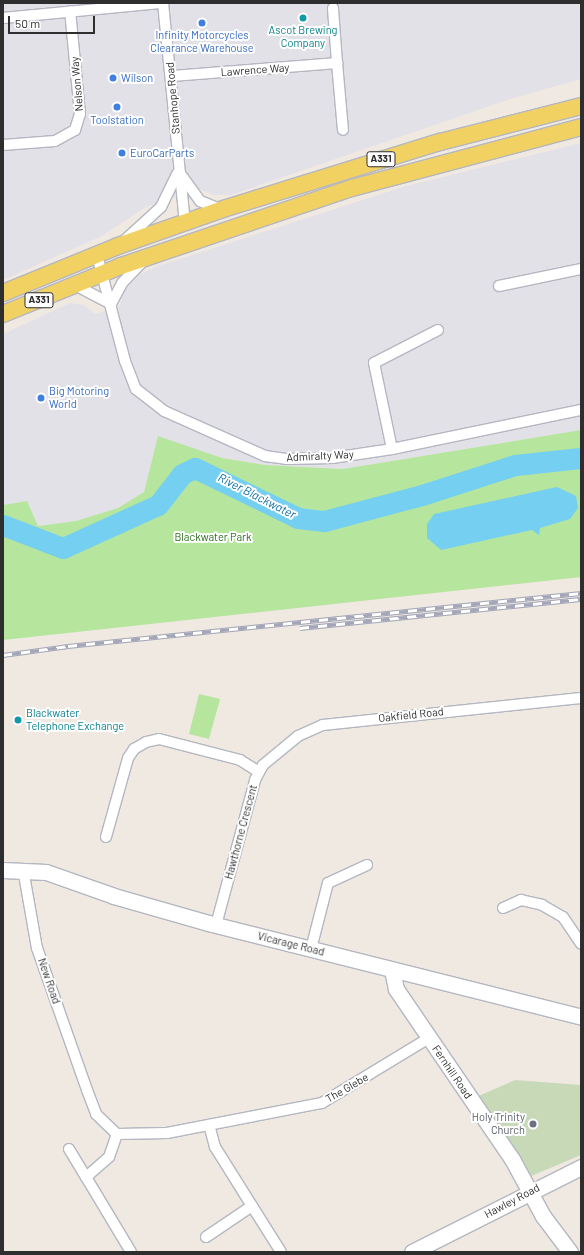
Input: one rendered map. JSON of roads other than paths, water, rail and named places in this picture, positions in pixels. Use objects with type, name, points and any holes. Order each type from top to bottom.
[{"type":"main road","name":"A331","points":[[3,293],[118,246],[223,209],[440,142],[581,106]]},
{"type":"main road","name":"A331","points":[[3,314],[102,274],[188,243],[352,188],[581,127]]},
{"type":"main road","points":[[185,223],[188,243]]},
{"type":"street","points":[[3,18],[162,3]]},
{"type":"street","name":"Stanhope Road","points":[[162,3],[172,76],[178,170],[185,223]]},
{"type":"street","points":[[333,8],[343,130]]},
{"type":"street","name":"Nelson Way","points":[[3,145],[55,140],[75,130],[80,114],[70,11]]},
{"type":"street","name":"Lawrence Way","points":[[172,76],[337,63]]},
{"type":"street","points":[[178,170],[200,201],[223,209]]},
{"type":"street","name":"Stanhope Road","points":[[118,246],[161,207],[178,170]]},
{"type":"street","name":"Admiralty Way","points":[[97,255],[136,389],[164,411],[265,456],[286,459],[332,458],[392,449],[581,410]]},
{"type":"street","points":[[75,285],[111,304],[128,275],[147,258]]},
{"type":"street","points":[[499,286],[581,268]]},
{"type":"street","points":[[392,449],[374,363],[438,330]]},
{"type":"street","name":"Oakfield Road","points":[[259,772],[288,743],[323,725],[581,698]]},
{"type":"street","name":"Hawthorne Crescent","points":[[106,837],[128,758],[146,742],[159,740],[240,760],[259,772],[216,925]]},
{"type":"street","points":[[311,949],[328,883],[367,865]]},
{"type":"street","name":"Vicarage Road","points":[[3,870],[23,869],[46,872],[114,896],[216,925],[581,1017]]},
{"type":"street","name":"New Road","points":[[23,869],[37,948],[87,1090],[96,1114],[117,1134]]},
{"type":"street","points":[[504,908],[521,900],[542,905],[563,917],[581,944]]},
{"type":"street","name":"Fernhill Road","points":[[392,970],[396,989],[512,1159],[533,1196],[570,1252]]},
{"type":"street","name":"The Glebe","points":[[117,1134],[167,1133],[322,1103],[429,1038]]},
{"type":"street","points":[[209,1125],[215,1147],[281,1252]]},
{"type":"street","points":[[86,1177],[109,1157],[117,1134]]},
{"type":"street","points":[[69,1149],[131,1252]]},
{"type":"street","name":"Hawley Road","points":[[533,1196],[581,1167]]},
{"type":"street","name":"Hawley Road","points":[[412,1252],[533,1196],[581,1177]]},
{"type":"street","points":[[206,1237],[252,1206]]},
{"type":"water","points":[[557,487],[576,496],[578,508],[570,519],[540,528],[539,535],[532,530],[441,550],[427,538],[427,524],[434,514]]},
{"type":"waterway","name":"River Blackwater","points":[[3,525],[63,548],[158,505],[182,474],[195,468],[298,518],[324,521],[422,495],[515,465],[581,458]]},
{"type":"railway","points":[[3,655],[68,646],[581,593]]},
{"type":"railway","points":[[300,628],[581,599]]},
{"type":"place","name":"Ascot Brewing Company","points":[[303,18]]},
{"type":"place","name":"Infinity Motorcycles Clearance Warehouse","points":[[202,23]]},
{"type":"place","name":"Wilson","points":[[113,78]]},
{"type":"place","name":"Toolstation","points":[[117,107]]},
{"type":"place","name":"EuroCarParts","points":[[122,153]]},
{"type":"place","name":"Big Motoring World","points":[[41,398]]},
{"type":"place","name":"Blackwater Telephone Exchange","points":[[18,720]]},
{"type":"place","name":"Holy Trinity Church","points":[[533,1124]]},
{"type":"park label","name":"Blackwater Park","points":[[213,537]]}]
